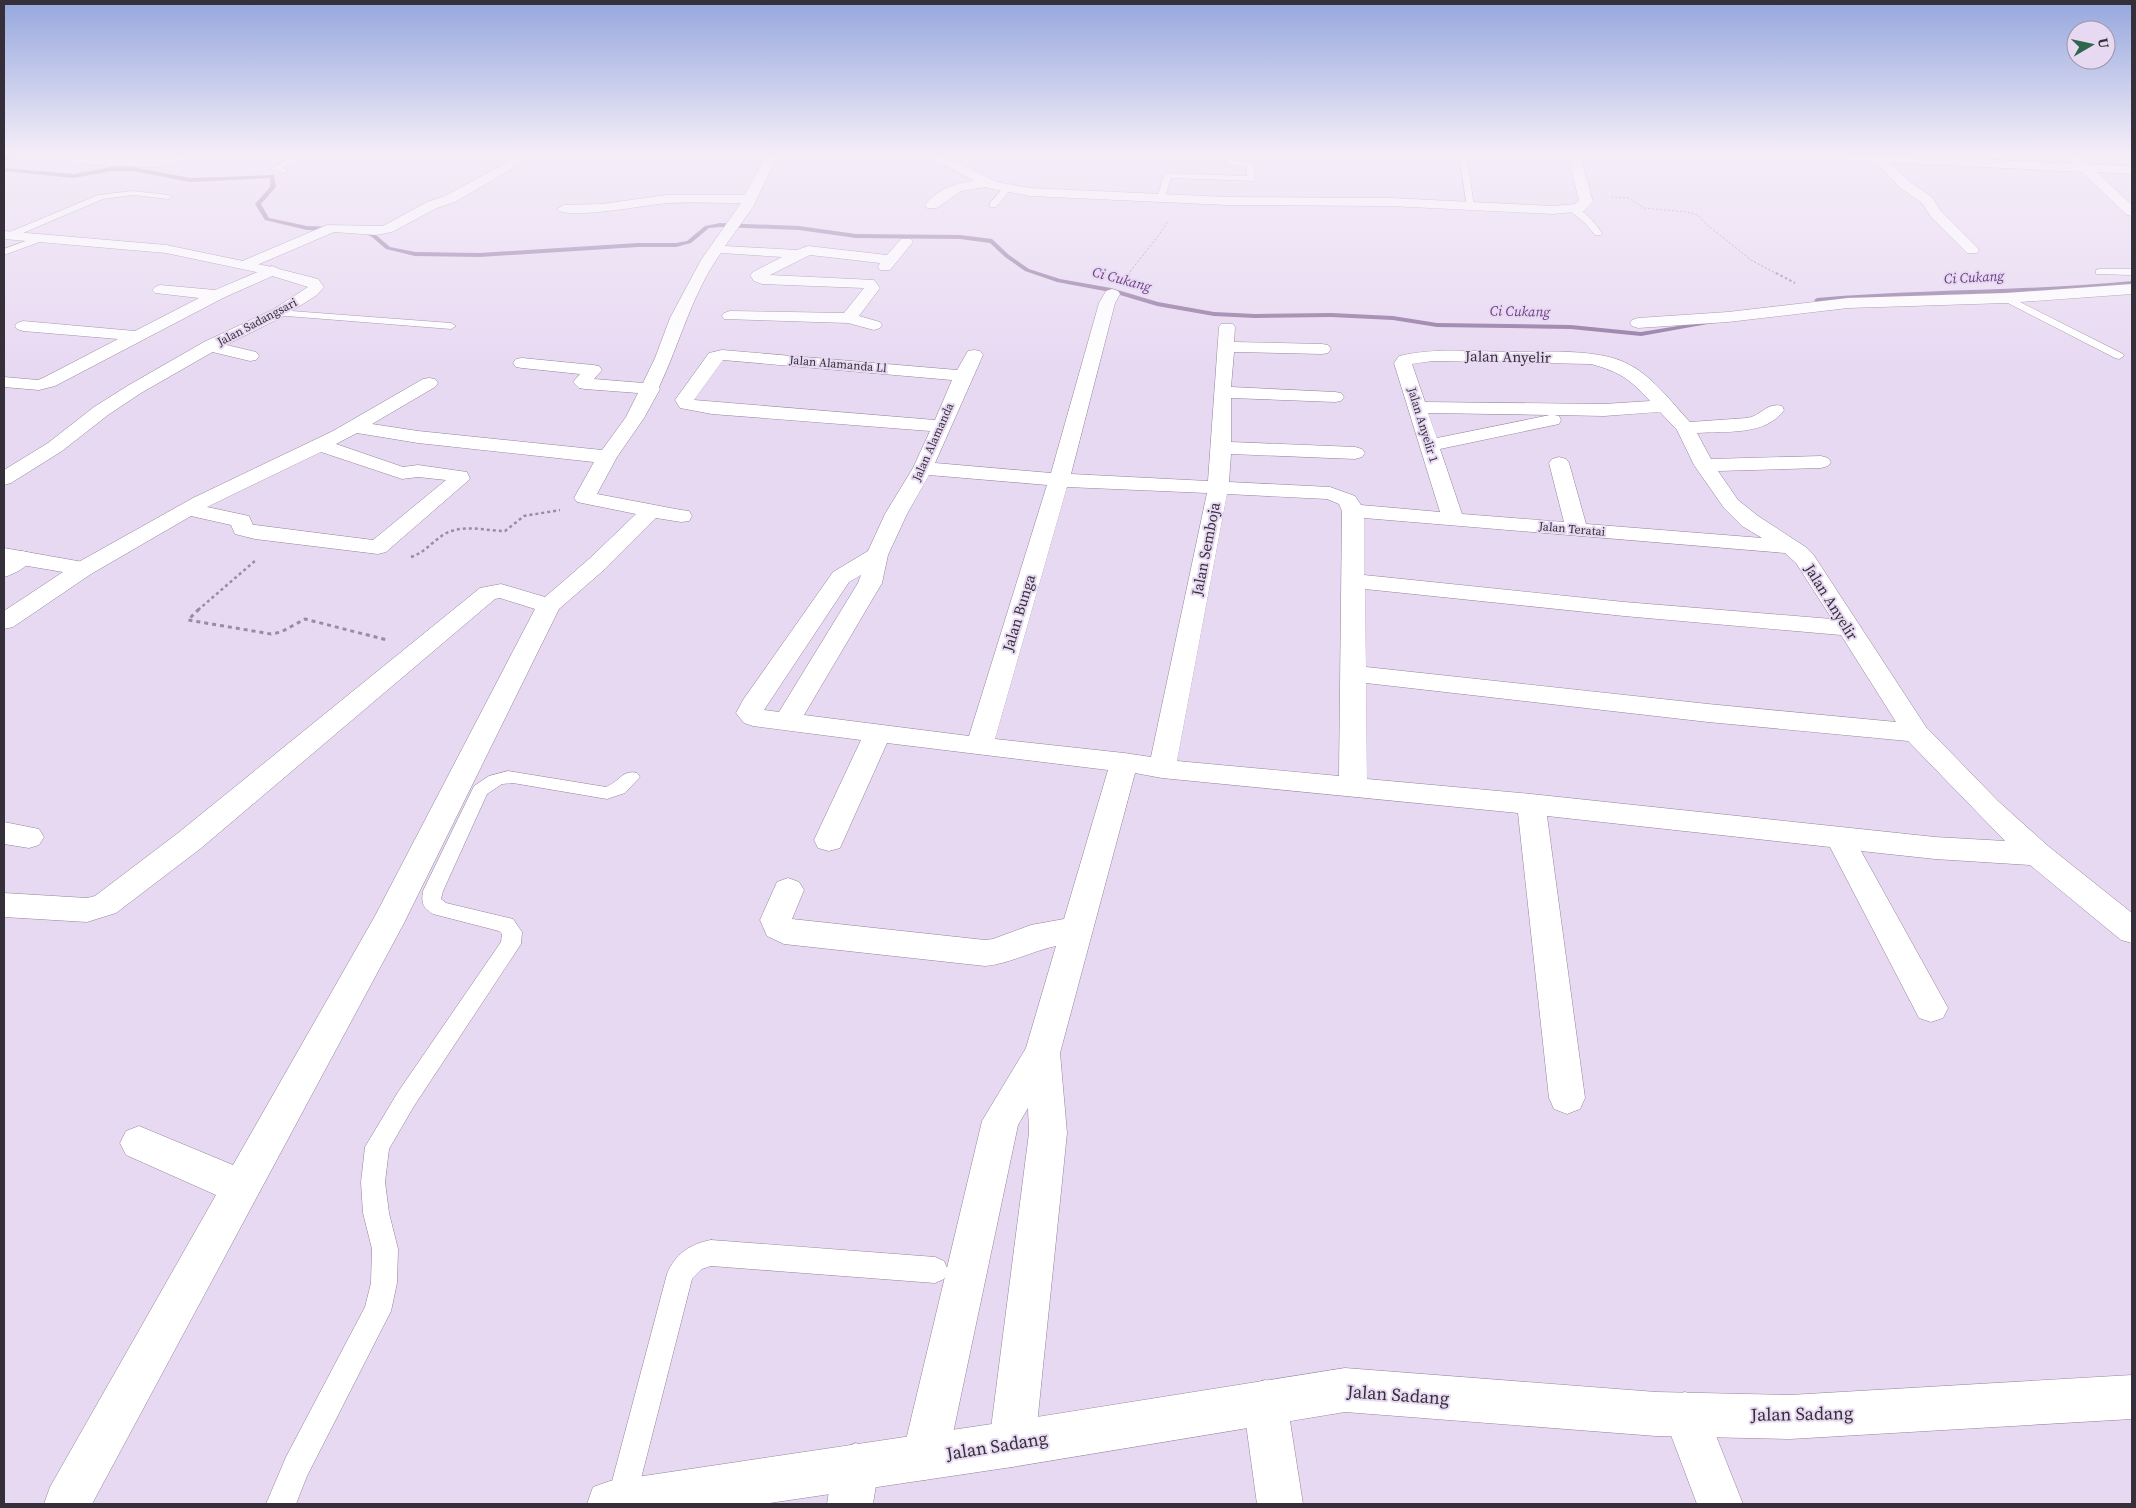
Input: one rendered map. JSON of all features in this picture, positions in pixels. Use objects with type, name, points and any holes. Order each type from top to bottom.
[{"type":"street","points":[[244,266],[328,229],[376,231],[394,225]]},
{"type":"street","points":[[681,516],[584,498],[607,457],[635,418],[651,389],[678,318],[708,260],[732,225]]},
{"type":"street","points":[[1947,225],[1972,250]]},
{"type":"street","name":"Jalan Sadangsari","points":[[4,479],[55,447],[121,397],[210,346],[278,313],[312,292],[316,287],[313,282],[272,271],[166,249],[6,235]]},
{"type":"street","points":[[849,318],[872,288],[872,285],[863,282],[762,279],[757,276],[797,254],[812,250],[888,264],[906,242]]},
{"type":"street","points":[[726,250],[797,254]]},
{"type":"street","points":[[4,382],[39,385],[49,382],[217,295],[272,271]]},
{"type":"street","points":[[763,323],[770,300],[787,280]]},
{"type":"street","points":[[1638,323],[1728,317],[1848,303],[2006,298],[2132,289]]},
{"type":"street","points":[[160,290],[217,295]]},
{"type":"street","name":"Jalan Bunga","points":[[979,746],[1058,480],[1107,303],[1112,294]]},
{"type":"street","points":[[730,316],[763,323],[780,318],[849,318],[874,325]]},
{"type":"street","points":[[23,326],[135,336]]},
{"type":"street","name":"Jalan Semboja","points":[[1162,769],[1218,488],[1222,448],[1222,392],[1226,337],[1322,349]]},
{"type":"street","points":[[743,355],[755,343]]},
{"type":"street","points":[[210,346],[250,356]]},
{"type":"street","name":"Jalan Alamanda Ll","points":[[940,426],[712,408],[684,402],[715,357],[722,355],[743,355],[963,376]]},
{"type":"street","name":"Jalan Alamanda","points":[[786,722],[870,583],[877,555],[896,514],[923,468],[940,426],[974,355]]},
{"type":"street","name":"Jalan Anyelir","points":[[1433,356],[1580,358],[1616,364],[1631,373],[1649,389],[1685,428],[1704,465],[1738,510],[1750,521],[1805,559],[1847,628],[1916,733],[1988,808],[2037,854],[2132,931]]},
{"type":"street","name":"Jalan Anyelir 1","points":[[1433,356],[1407,359],[1403,363],[1453,519]]},
{"type":"street","points":[[522,363],[591,369],[593,371],[582,382],[585,384],[651,389]]},
{"type":"street","points":[[4,622],[83,569],[188,509],[320,445],[429,383]]},
{"type":"street","points":[[1222,392],[1335,397]]},
{"type":"street","points":[[1417,407],[1604,410],[1663,406]]},
{"type":"street","points":[[1429,445],[1604,410]]},
{"type":"street","points":[[1685,428],[1747,424],[1762,421],[1775,410]]},
{"type":"street","points":[[356,426],[418,437],[607,457]]},
{"type":"street","points":[[188,509],[241,521],[242,529],[376,548],[458,482],[460,476],[418,471],[402,473],[320,445]]},
{"type":"street","points":[[1222,448],[1355,453]]},
{"type":"street","points":[[1704,465],[1821,462]]},
{"type":"street","points":[[1559,463],[1577,529]]},
{"type":"street","points":[[923,468],[1058,480],[1330,493],[1348,500],[1353,511],[1353,787]]},
{"type":"street","points":[[67,1504],[388,923],[549,606],[597,564],[651,511]]},
{"type":"street","name":"Jalan Teratai","points":[[1353,511],[1791,548]]},
{"type":"street","points":[[877,555],[841,577],[752,706],[749,713],[753,717],[979,746],[1124,762],[1162,769],[1531,804],[1935,848],[2037,854]]},
{"type":"street","points":[[10,561],[83,569]]},
{"type":"street","points":[[1353,581],[1624,609],[1847,628]]},
{"type":"street","points":[[4,905],[87,910],[105,905],[189,841],[488,593],[501,591],[549,606]]},
{"type":"street","points":[[1353,674],[1916,733]]},
{"type":"street","points":[[829,840],[878,733]]},
{"type":"street","points":[[925,1457],[1000,1121],[1042,1053],[1124,762]]},
{"type":"street","points":[[1531,804],[1567,1098]]},
{"type":"street","points":[[1839,837],[1931,1008]]},
{"type":"street","points":[[788,890],[776,920],[778,927],[784,931],[985,953],[995,952],[1032,938],[1077,929]]},
{"type":"street","points":[[1012,1444],[1048,1133],[1042,1053]]},
{"type":"street","points":[[139,1143],[241,1187]]},
{"type":"street","name":"Jalan Sadang","points":[[615,1504],[853,1485],[925,1457],[1345,1390],[1656,1414],[1790,1417],[2130,1402]]},
{"type":"street","points":[[1265,1402],[1280,1504]]},
{"type":"street","points":[[1685,1414],[1720,1504]]},
{"type":"lane","points":[[6,235],[30,225]]},
{"type":"lane","points":[[1592,225],[1598,233]]},
{"type":"lane","points":[[4,252],[42,238]]},
{"type":"lane","points":[[2099,272],[2132,272]]},
{"type":"lane","points":[[2006,298],[2119,356]]},
{"type":"lane","points":[[278,313],[451,326]]},
{"type":"lane","points":[[281,1504],[296,1467],[378,1311],[384,1283],[385,1249],[376,1213],[372,1182],[377,1147],[406,1099],[511,944],[512,932],[506,925],[440,909],[431,902],[433,891],[480,790],[490,782],[501,777],[513,777],[607,793],[619,789],[631,777]]},
{"type":"lane","points":[[615,1504],[680,1274],[685,1266],[694,1259],[703,1254],[711,1253],[935,1270]]},
{"type":"path","points":[[1125,280],[1147,248],[1161,234],[1165,225]]},
{"type":"path","points":[[1708,225],[1751,260],[1799,286]]},
{"type":"path","points":[[376,548],[381,553],[414,557],[450,532],[476,527],[504,531],[524,516],[562,510],[584,498]]},
{"type":"path","points":[[286,536],[188,620],[271,634],[283,632],[301,619],[308,619],[420,649]]},
{"type":"waterway","name":"Ci Cukang","points":[[295,225],[332,229]]},
{"type":"waterway","name":"Ci Cukang","points":[[358,229],[362,229],[374,236],[388,248],[415,254],[480,255],[638,245],[676,245],[689,242],[707,227],[718,225]]},
{"type":"waterway","name":"Ci Cukang","points":[[730,225],[799,228],[856,236],[960,237],[992,241],[1007,256],[1027,270],[1059,281],[1111,290],[1157,304],[1214,314],[1255,316],[1331,315],[1393,318],[1437,325],[1571,327],[1641,334],[1727,320]]},
{"type":"waterway","name":"Ci Cukang","points":[[1817,300],[1875,295],[2078,288],[2132,283]]}]
